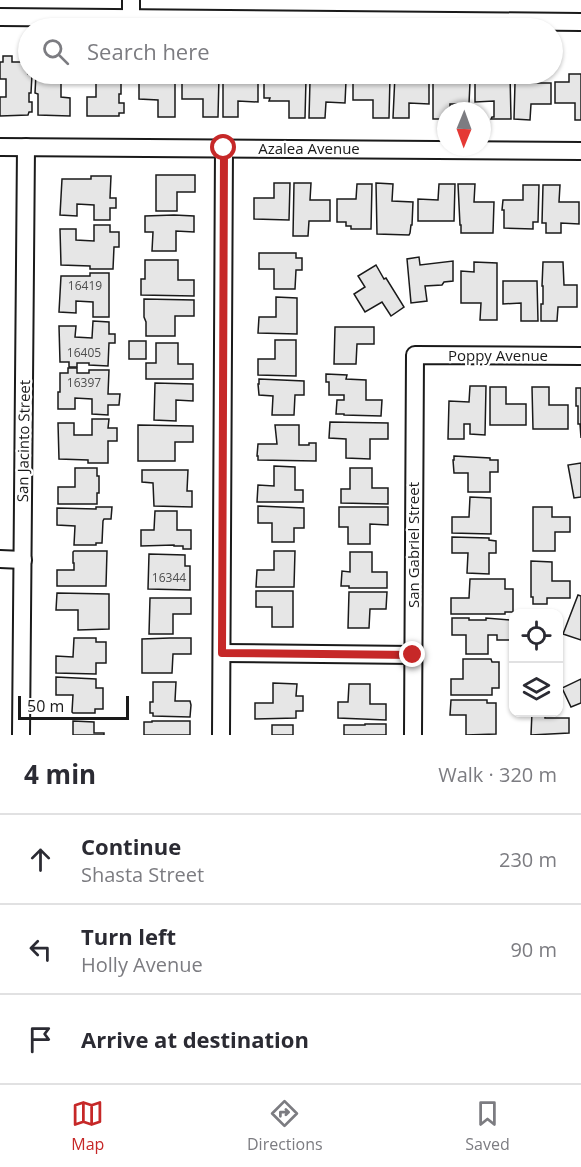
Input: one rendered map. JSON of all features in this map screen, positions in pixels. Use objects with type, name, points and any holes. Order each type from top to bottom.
[{"type":"street","points":[[0,17],[131,18],[131,0]]},
{"type":"street","points":[[563,22],[581,22]]},
{"type":"street","name":"Azalea Avenue","points":[[0,147],[581,151]]},
{"type":"street","name":"San Jacinto Street","points":[[21,735],[26,147]]},
{"type":"street","points":[[221,735],[224,148]]},
{"type":"street","name":"Poppy Avenue","points":[[415,355],[581,356]]},
{"type":"street","name":"San Gabriel Street","points":[[413,735],[415,355]]},
{"type":"street","points":[[0,559],[22,560]]},
{"type":"street","points":[[222,653],[413,655]]},
{"type":"building","points":[[3,56],[12,56],[12,62],[18,62],[18,84],[31,84],[29,102],[32,102],[32,112],[28,115],[0,116],[0,97],[6,97],[6,79],[0,79],[0,62],[3,62]]},
{"type":"building","points":[[569,74],[581,74],[581,120],[575,120],[575,103],[555,103],[555,84],[569,82]]},
{"type":"building","points":[[35,84],[61,84],[61,97],[70,98],[70,116],[38,115],[38,94],[35,93]]},
{"type":"building","points":[[96,84],[121,84],[119,103],[124,103],[124,113],[119,113],[119,116],[87,116],[87,97],[96,97]]},
{"type":"building","points":[[139,84],[175,84],[175,117],[158,117],[158,100],[139,99]]},
{"type":"building","points":[[182,84],[219,84],[218,117],[203,117],[203,99],[182,99]]},
{"type":"building","points":[[223,84],[258,84],[258,102],[238,101],[238,117],[223,117]]},
{"type":"building","points":[[264,84],[306,84],[305,118],[289,118],[289,101],[269,101],[270,98],[264,98]]},
{"type":"building","points":[[310,84],[346,84],[345,103],[326,102],[325,118],[309,118]]},
{"type":"building","points":[[353,84],[390,84],[389,118],[373,118],[373,100],[353,100]]},
{"type":"building","points":[[395,84],[429,84],[429,104],[409,103],[409,118],[393,118]]},
{"type":"building","points":[[433,84],[470,84],[469,102],[437,102],[437,119],[433,119]]},
{"type":"building","points":[[475,84],[510,84],[511,119],[491,119],[494,117],[494,101],[475,102]]},
{"type":"building","points":[[515,84],[551,84],[551,104],[531,104],[530,120],[514,119]]},
{"type":"building","points":[[156,175],[195,175],[195,192],[177,192],[177,211],[156,211]]},
{"type":"building","points":[[91,176],[111,176],[110,198],[116,198],[116,208],[110,208],[110,220],[94,220],[94,205],[77,204],[77,216],[60,215],[62,179],[91,179]]},
{"type":"building","points":[[274,183],[290,183],[289,220],[254,219],[254,198],[274,198]]},
{"type":"building","points":[[294,183],[311,183],[310,200],[330,200],[330,221],[309,221],[308,236],[293,236]]},
{"type":"building","points":[[376,183],[393,184],[392,201],[413,202],[409,235],[377,234]]},
{"type":"building","points":[[357,184],[372,184],[371,229],[351,229],[351,226],[346,226],[346,222],[337,222],[337,199],[356,199]]},
{"type":"building","points":[[439,184],[455,184],[454,221],[418,221],[418,199],[438,200]]},
{"type":"building","points":[[458,184],[475,184],[474,202],[494,202],[493,233],[461,233]]},
{"type":"building","points":[[523,185],[539,185],[538,222],[533,222],[533,229],[504,228],[503,200],[523,200]]},
{"type":"building","points":[[543,185],[560,185],[559,202],[579,202],[579,224],[561,223],[561,233],[546,233],[546,223],[542,223]]},
{"type":"building","points":[[145,216],[194,216],[194,232],[176,231],[176,251],[152,251],[153,232],[145,232]]},
{"type":"building","points":[[94,225],[110,225],[110,232],[119,232],[119,247],[114,247],[113,269],[61,265],[60,229],[76,229],[76,240],[94,241]]},
{"type":"building","points":[[259,253],[296,253],[296,258],[302,258],[302,270],[296,270],[295,289],[274,289],[274,269],[259,269]]},
{"type":"building","points":[[419,257],[420,265],[453,261],[453,281],[444,282],[442,285],[425,286],[427,301],[411,303],[407,259]]},
{"type":"building","points":[[145,260],[178,260],[178,280],[194,280],[194,296],[141,295],[141,279],[145,279]]},
{"type":"building","points":[[474,262],[497,263],[497,320],[480,320],[481,303],[461,303],[461,271],[474,272]]},
{"type":"building","points":[[543,262],[563,262],[564,285],[577,285],[577,307],[558,307],[557,321],[541,321]]},
{"type":"building","points":[[376,265],[404,307],[391,316],[382,302],[365,312],[354,294],[365,287],[358,276]]},
{"type":"building","points":[[90,273],[109,273],[109,317],[93,317],[93,302],[76,301],[76,313],[59,312],[61,276],[90,276]]},
{"type":"building","points":[[503,281],[537,281],[538,321],[521,321],[521,303],[503,304]]},
{"type":"building","points":[[276,297],[297,298],[297,334],[258,333],[259,317],[276,317]]},
{"type":"building","points":[[144,299],[194,300],[194,316],[175,316],[175,336],[146,336]]},
{"type":"building","points":[[93,321],[109,322],[109,334],[115,334],[115,343],[109,343],[108,366],[77,363],[77,367],[69,367],[69,362],[60,362],[59,326],[76,326],[75,337],[92,338]]},
{"type":"building","points":[[335,327],[374,327],[374,344],[357,344],[356,364],[334,364]]},
{"type":"building","points":[[275,340],[296,340],[296,376],[258,375],[258,359],[275,359]]},
{"type":"building","points":[[129,341],[146,341],[146,359],[129,359]]},
{"type":"building","points":[[156,343],[178,343],[178,364],[193,364],[193,379],[146,379],[146,363],[156,363]]},
{"type":"building","points":[[68,368],[77,368],[77,373],[89,373],[89,370],[109,370],[108,394],[120,394],[119,405],[108,405],[108,415],[92,414],[92,399],[75,398],[75,409],[58,409],[60,373],[68,373]]},
{"type":"building","points":[[326,374],[347,375],[346,379],[366,380],[366,400],[382,400],[381,416],[336,414],[337,400],[344,400],[344,395],[329,395],[329,382],[326,382]]},
{"type":"building","points":[[259,379],[304,381],[304,395],[295,395],[294,415],[272,415],[273,396],[259,395]]},
{"type":"building","points":[[155,383],[193,384],[193,401],[176,400],[176,421],[154,420]]},
{"type":"building","points":[[470,386],[486,386],[485,435],[470,434],[470,424],[464,424],[464,439],[448,439],[449,401],[469,402]]},
{"type":"building","points":[[490,387],[506,387],[506,404],[526,404],[526,425],[490,425]]},
{"type":"building","points":[[532,387],[549,387],[549,405],[568,405],[568,429],[533,429]]},
{"type":"building","points":[[576,388],[581,388],[581,438],[578,406],[576,406]]},
{"type":"building","points":[[92,419],[109,419],[108,428],[117,428],[117,441],[108,441],[108,463],[59,459],[58,423],[74,423],[74,435],[92,435]]},
{"type":"building","points":[[330,422],[388,423],[388,439],[370,439],[370,459],[346,458],[346,439],[329,438]]},
{"type":"building","points":[[138,425],[193,426],[193,442],[175,442],[175,461],[138,461]]},
{"type":"building","points":[[275,425],[299,425],[299,445],[316,443],[316,461],[258,460],[258,444],[277,444]]},
{"type":"building","points":[[454,456],[498,460],[498,472],[490,472],[490,492],[468,492],[468,473],[454,473]]},
{"type":"building","points":[[581,463],[581,497],[574,498],[568,465]]},
{"type":"building","points":[[274,466],[295,467],[295,490],[303,490],[303,502],[257,502],[258,485],[274,486]]},
{"type":"building","points":[[75,468],[97,468],[99,493],[97,493],[97,504],[58,504],[58,487],[75,487]]},
{"type":"building","points":[[350,468],[372,468],[372,488],[388,488],[388,504],[341,503],[341,489],[350,489]]},
{"type":"building","points":[[142,470],[188,470],[187,491],[192,491],[192,507],[154,506],[153,483],[142,482]]},
{"type":"building","points":[[470,497],[491,498],[491,534],[452,533],[452,517],[469,517]]},
{"type":"building","points":[[258,506],[304,508],[304,528],[294,528],[294,542],[272,542],[272,523],[258,523]]},
{"type":"building","points":[[96,507],[112,507],[111,519],[103,521],[102,543],[74,545],[75,526],[57,525],[57,508],[96,509]]},
{"type":"building","points":[[339,507],[388,507],[388,525],[370,524],[370,544],[348,544],[348,527],[339,527]]},
{"type":"building","points":[[533,507],[552,507],[552,517],[570,517],[570,532],[555,532],[555,551],[533,551]]},
{"type":"building","points":[[155,511],[177,511],[177,530],[191,530],[191,549],[183,549],[183,546],[174,545],[141,546],[141,530],[154,530]]},
{"type":"building","points":[[452,537],[489,538],[489,540],[496,541],[496,553],[489,553],[489,574],[467,573],[468,553],[452,553]]},
{"type":"building","points":[[74,551],[107,551],[106,586],[57,586],[57,570],[74,570]]},
{"type":"building","points":[[274,551],[295,551],[294,587],[256,587],[257,570],[274,570]]},
{"type":"building","points":[[350,552],[372,552],[372,572],[387,572],[387,588],[341,586],[342,571],[350,572]]},
{"type":"building","points":[[149,554],[185,555],[185,566],[190,566],[190,590],[148,589]]},
{"type":"building","points":[[531,561],[552,562],[552,581],[570,581],[570,598],[547,598],[547,604],[533,604]]},
{"type":"building","points":[[470,579],[505,579],[505,589],[513,589],[513,609],[509,609],[509,612],[505,614],[451,614],[451,598],[469,598]]},
{"type":"building","points":[[256,591],[293,591],[293,627],[272,627],[272,607],[256,607]]},
{"type":"building","points":[[349,592],[387,592],[386,609],[370,609],[369,628],[348,628]]},
{"type":"building","points":[[57,593],[109,594],[109,629],[78,630],[78,610],[56,610]]},
{"type":"building","points":[[578,595],[581,596],[581,640],[563,634]]},
{"type":"building","points":[[150,598],[191,598],[191,614],[173,614],[173,634],[149,634]]},
{"type":"building","points":[[452,618],[509,620],[509,640],[497,640],[497,635],[488,635],[488,654],[466,654],[466,635],[452,635]]},
{"type":"building","points":[[74,638],[96,638],[96,642],[106,642],[106,663],[96,663],[96,674],[56,673],[56,656],[73,657]]},
{"type":"building","points":[[191,638],[191,654],[173,654],[172,673],[142,673],[142,639]]},
{"type":"building","points":[[463,659],[491,659],[492,662],[499,662],[499,688],[492,688],[492,695],[451,695],[451,679],[463,679]]},
{"type":"building","points":[[56,677],[96,679],[96,688],[103,688],[103,709],[95,709],[95,713],[73,713],[73,695],[56,695]]},
{"type":"building","points":[[581,679],[581,703],[571,707],[563,688]]},
{"type":"building","points":[[153,682],[176,682],[175,701],[190,701],[190,717],[153,716],[153,713],[150,713],[150,702],[153,702]]},
{"type":"building","points":[[273,683],[297,684],[296,696],[303,696],[303,711],[296,711],[296,718],[255,719],[255,703],[273,703]]},
{"type":"building","points":[[349,684],[370,684],[370,704],[386,704],[386,720],[338,718],[338,702],[348,702]]},
{"type":"building","points":[[451,700],[487,700],[487,703],[496,703],[496,734],[466,735],[466,715],[450,715]]},
{"type":"building","points":[[532,717],[569,718],[569,733],[531,735]]},
{"type":"building","points":[[73,721],[94,722],[94,733],[104,733],[104,735],[73,735]]},
{"type":"building","points":[[190,721],[190,735],[144,735],[144,722]]},
{"type":"building","points":[[386,724],[386,735],[344,735],[344,725]]},
{"type":"building","points":[[272,725],[293,725],[293,735],[272,735]]},
{"type":"route","points":[[224,148],[222,653],[413,655]]}]
